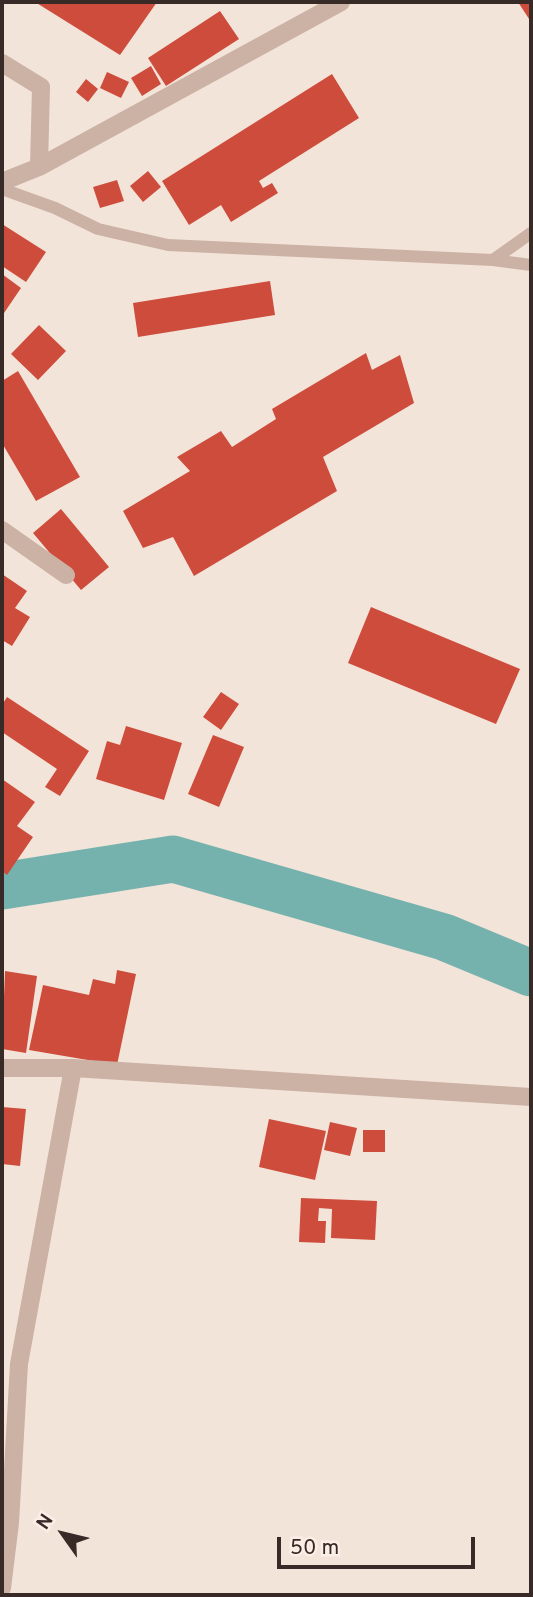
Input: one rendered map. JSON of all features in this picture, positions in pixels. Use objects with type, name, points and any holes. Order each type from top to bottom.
[{"type":"street","points":[[2,182],[39,167],[341,2]]},
{"type":"street","points":[[2,63],[41,87],[39,167]]},
{"type":"street","points":[[2,530],[66,575]]},
{"type":"street","points":[[2,1068],[73,1068],[531,1097]]},
{"type":"street","points":[[2,1588],[10,1523],[19,1364],[73,1068]]},
{"type":"lane","points":[[2,189],[55,208],[98,229],[168,245],[493,260],[531,265]]},
{"type":"lane","points":[[493,260],[531,233]]},
{"type":"building","points":[[35,2],[157,2],[120,55]]},
{"type":"building","points":[[518,2],[531,2],[531,22]]},
{"type":"building","points":[[220,11],[239,39],[166,86],[148,58]]},
{"type":"building","points":[[151,66],[161,84],[142,96],[131,78]]},
{"type":"building","points":[[107,72],[129,82],[121,98],[100,88]]},
{"type":"building","points":[[332,74],[359,118],[259,181],[263,188],[272,183],[278,193],[231,222],[221,205],[189,225],[162,181]]},
{"type":"building","points":[[86,79],[98,89],[88,102],[76,92]]},
{"type":"building","points":[[148,171],[161,187],[143,202],[130,186]]},
{"type":"building","points":[[117,180],[124,201],[100,208],[93,187]]},
{"type":"building","points":[[2,224],[46,252],[26,282],[2,266]]},
{"type":"building","points":[[2,274],[21,288],[2,316]]},
{"type":"building","points":[[270,281],[275,315],[138,337],[133,303]]},
{"type":"building","points":[[39,325],[66,351],[38,380],[11,354]]},
{"type":"building","points":[[366,353],[372,370],[400,355],[414,403],[323,457],[337,491],[194,576],[173,537],[143,548],[123,511],[190,471],[177,457],[221,431],[232,447],[276,419],[272,409]]},
{"type":"building","points":[[18,371],[80,477],[36,501],[2,443],[2,381]]},
{"type":"building","points":[[61,509],[109,567],[81,590],[33,533]]},
{"type":"building","points":[[2,574],[27,591],[15,608],[30,617],[12,646],[2,640]]},
{"type":"building","points":[[371,607],[520,669],[496,724],[348,663]]},
{"type":"building","points":[[221,692],[239,704],[221,730],[203,717]]},
{"type":"building","points":[[7,697],[89,751],[60,796],[45,787],[57,769],[2,732],[2,705]]},
{"type":"building","points":[[126,726],[182,743],[164,800],[96,779],[107,741],[120,745]]},
{"type":"building","points":[[213,735],[244,747],[219,807],[188,794]]},
{"type":"building","points":[[2,779],[35,802],[17,826],[33,837],[7,875],[2,871]]},
{"type":"building","points":[[117,970],[136,974],[117,1065],[29,1050],[43,985],[89,995],[93,979],[115,984]]},
{"type":"building","points":[[5,971],[37,976],[26,1053],[2,1049]]},
{"type":"building","points":[[2,1107],[26,1109],[20,1166],[2,1164]]},
{"type":"building","points":[[269,1119],[326,1131],[315,1180],[259,1167]]},
{"type":"building","points":[[330,1122],[357,1128],[350,1156],[324,1150]]},
{"type":"building","points":[[363,1130],[385,1130],[385,1152],[363,1152]]},
{"type":"building","points":[[301,1198],[377,1201],[375,1240],[331,1238],[332,1209],[319,1208],[318,1221],[326,1221],[325,1243],[299,1242]]},
{"type":"waterway","points":[[2,886],[173,859],[444,937],[531,973]]}]
